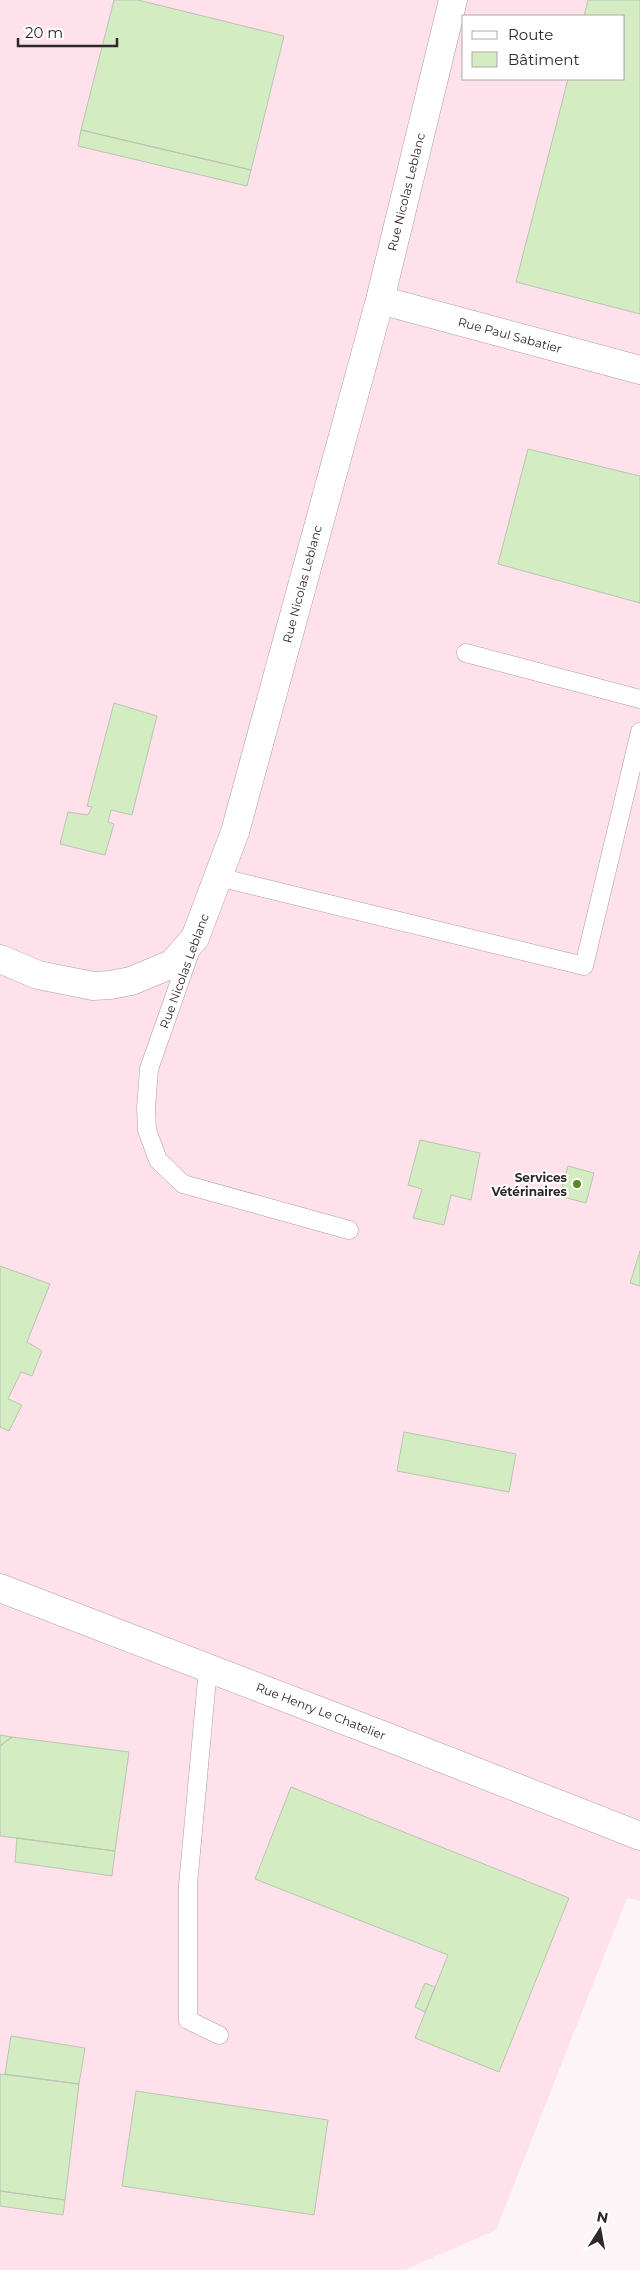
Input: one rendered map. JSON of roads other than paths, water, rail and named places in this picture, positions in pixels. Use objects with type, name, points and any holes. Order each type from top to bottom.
[{"type":"street","name":"Rue Nicolas Leblanc","points":[[195,938],[235,832],[380,300],[453,0]]},
{"type":"street","name":"Rue Paul Sabatier","points":[[380,300],[640,370]]},
{"type":"street","points":[[0,959],[38,975],[94,986],[110,985],[130,981],[172,964],[195,938]]},
{"type":"street","name":"Rue Henry Le Chatelier","points":[[0,1588],[640,1836]]},
{"type":"lane","points":[[466,654],[640,699]]},
{"type":"lane","points":[[218,877],[584,966],[640,732]]},
{"type":"lane","name":"Rue Nicolas Leblanc","points":[[195,938],[149,1069],[146,1108],[147,1130],[158,1160],[184,1184],[349,1230]]},
{"type":"lane","points":[[208,1668],[188,1885],[188,2020],[219,2035]]},
{"type":"place","name":"Services Vétérinaires","points":[[577,1184]]}]
